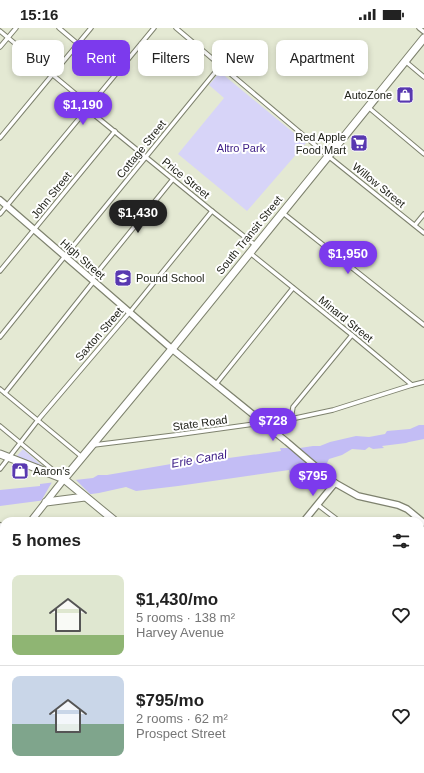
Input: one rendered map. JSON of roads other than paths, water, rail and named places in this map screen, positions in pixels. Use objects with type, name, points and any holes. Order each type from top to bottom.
[{"type":"highway","name":"South Transit Street","points":[[64,480],[424,38]]},
{"type":"highway","points":[[0,454],[64,480],[110,517]]},
{"type":"highway","points":[[45,504],[86,498]]},
{"type":"main road","name":"South Transit Street","points":[[34,517],[64,480]]},
{"type":"street","points":[[0,47],[16,28]]},
{"type":"street","points":[[59,28],[73,40]]},
{"type":"street","points":[[81,40],[91,28]]},
{"type":"street","points":[[0,214],[154,28]]},
{"type":"street","name":"Willow Street","points":[[176,28],[212,58]]},
{"type":"street","points":[[419,28],[424,32]]},
{"type":"street","name":"Price Street","points":[[0,31],[12,41]]},
{"type":"street","points":[[64,61],[72,51]]},
{"type":"street","points":[[405,61],[424,77]]},
{"type":"street","points":[[0,138],[51,76]]},
{"type":"street","name":"Price Street","points":[[53,76],[146,157],[255,245]]},
{"type":"street","name":"Cottage Street","points":[[0,337],[212,76]]},
{"type":"street","name":"Willow Street","points":[[234,76],[328,156],[424,233]]},
{"type":"street","points":[[368,107],[424,154]]},
{"type":"street","name":"John Street","points":[[0,271],[115,131]]},
{"type":"street","points":[[5,392],[173,179]]},
{"type":"street","name":"High Street","points":[[0,200],[172,348],[335,483],[358,496],[398,505],[407,509],[417,517]]},
{"type":"street","name":"Saxton Street","points":[[0,469],[38,420],[130,312],[212,211]]},
{"type":"street","points":[[282,212],[424,325]]},
{"type":"street","points":[[415,225],[424,214]]},
{"type":"street","name":"Minard Street","points":[[249,252],[412,385]]},
{"type":"street","points":[[216,384],[294,288]]},
{"type":"street","points":[[291,419],[293,407],[352,335]]},
{"type":"street","name":"State Road","points":[[92,445],[291,419],[333,410],[424,382]]},
{"type":"street","points":[[0,389],[82,457]]},
{"type":"street","points":[[0,426],[64,480]]},
{"type":"street","points":[[308,517],[335,483]]},
{"type":"street","points":[[318,505],[334,517]]},
{"type":"place","name":"AutoZone","points":[[405,95]]},
{"type":"place","name":"Red Apple Food Mart","points":[[359,143]]},
{"type":"place","name":"Pound School","points":[[123,278]]},
{"type":"place","name":"Aaron's","points":[[20,471]]},
{"type":"park label","name":"Altro Park","points":[[241,148]]},
{"type":"water label","name":"Erie Canal","points":[[199,459]]}]
